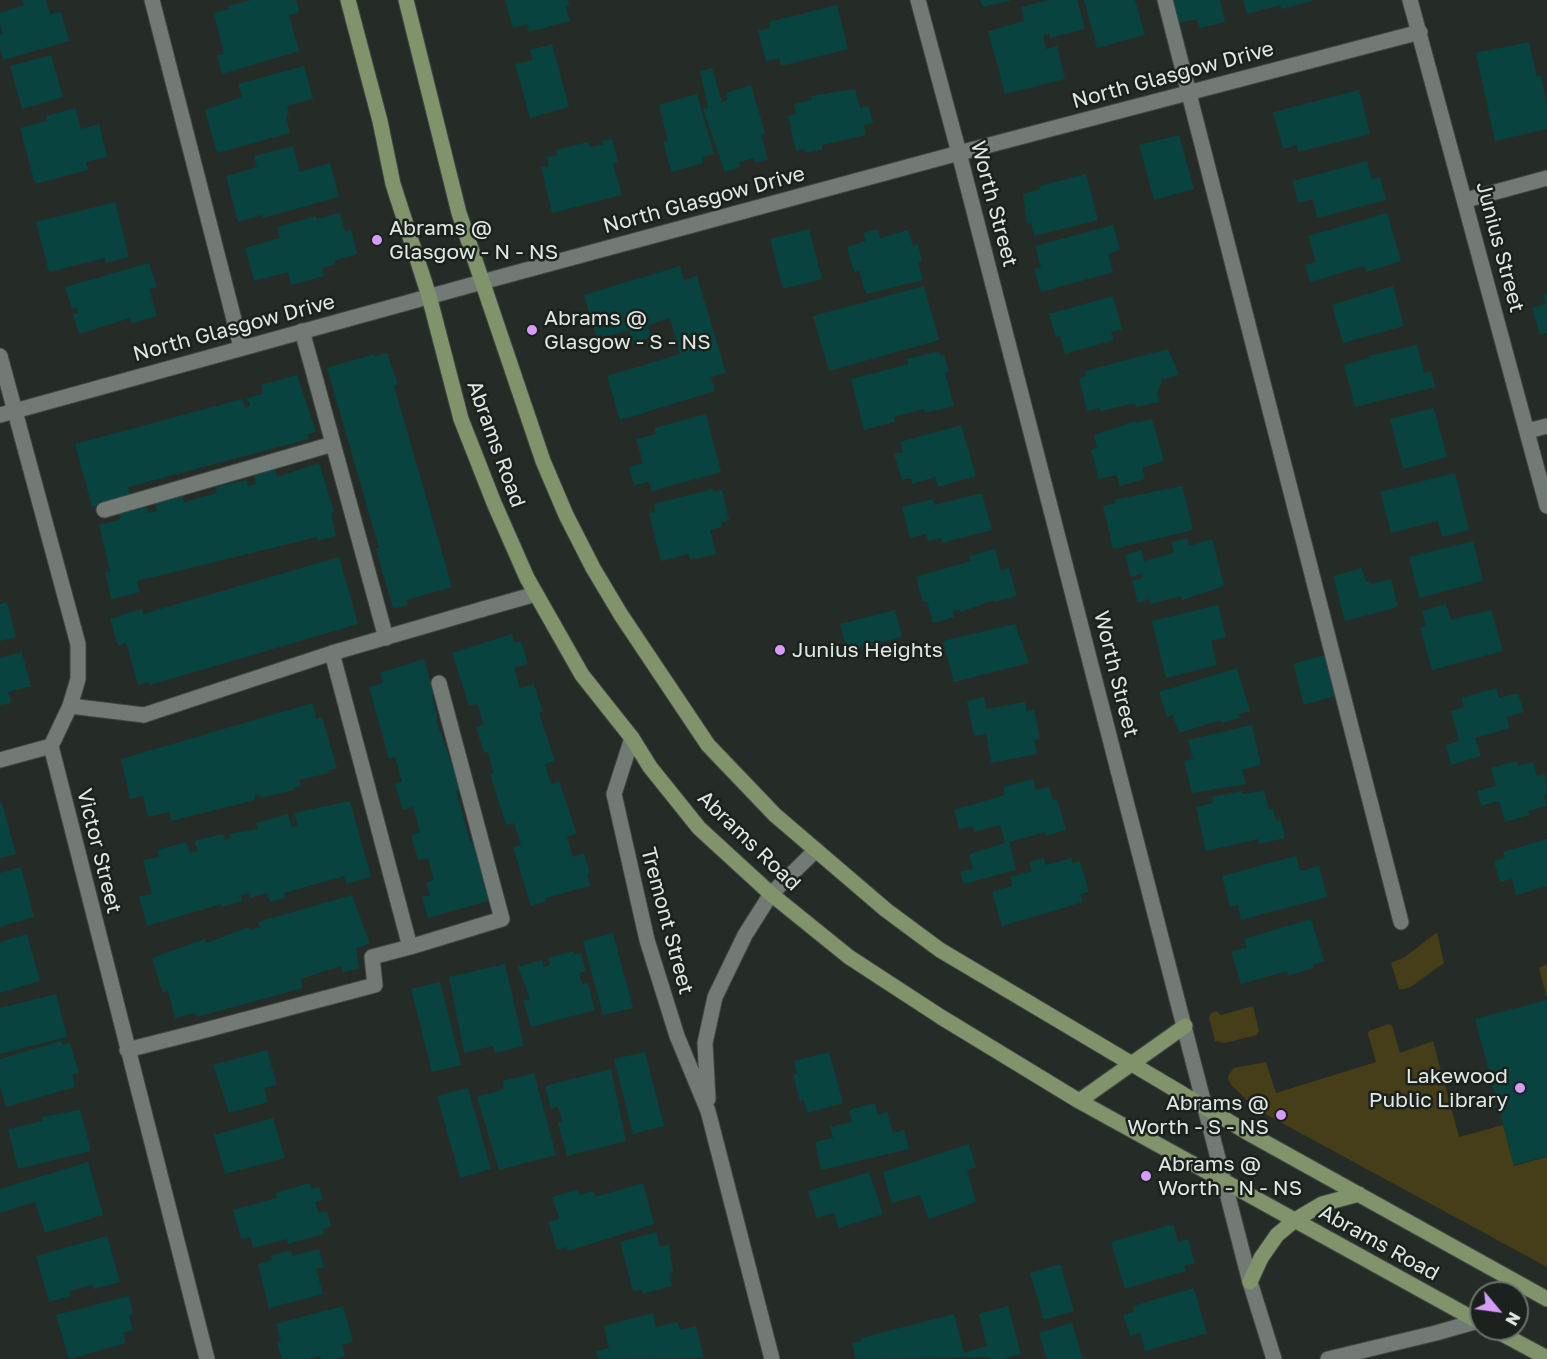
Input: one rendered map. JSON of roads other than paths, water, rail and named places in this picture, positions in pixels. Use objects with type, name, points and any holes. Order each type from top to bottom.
[{"type":"main road","name":"Abrams Road","points":[[348,0],[380,121],[393,184],[429,296],[461,419],[494,503],[536,594],[582,675],[632,738],[650,767],[699,828],[771,894],[849,957],[1079,1101],[1469,1316]]},
{"type":"main road","name":"Abrams Road","points":[[406,0],[459,213],[543,461],[566,515],[599,577],[638,642],[708,745],[775,815],[886,910],[939,950],[1130,1064],[1547,1299]]},
{"type":"main road","points":[[1079,1101],[1185,1026]]},
{"type":"main road","points":[[1250,1282],[1261,1258],[1277,1235],[1295,1220],[1322,1204],[1359,1194]]},
{"type":"main road","points":[[1515,1341],[1547,1358]]},
{"type":"street","points":[[152,0],[241,347]]},
{"type":"street","name":"Worth Street","points":[[918,0],[1250,1282],[1274,1359]]},
{"type":"street","points":[[1165,0],[1401,922]]},
{"type":"street","name":"Junius Street","points":[[1410,0],[1547,506]]},
{"type":"street","name":"North Glasgow Drive","points":[[7,413],[241,347],[959,153],[1420,32]]},
{"type":"street","points":[[1466,200],[1547,178]]},
{"type":"street","points":[[302,331],[386,638]]},
{"type":"street","points":[[0,356],[7,413],[78,644],[78,679],[70,706],[51,746],[0,760]]},
{"type":"street","points":[[1528,431],[1547,426]]},
{"type":"street","points":[[104,510],[333,444]]},
{"type":"street","points":[[70,706],[144,715],[332,653],[536,594]]},
{"type":"street","points":[[332,653],[410,947]]},
{"type":"street","points":[[127,1050],[375,985],[372,957],[502,919],[439,683]]},
{"type":"street","name":"Tremont Street","points":[[632,738],[614,794],[647,940],[677,1036],[708,1111],[772,1359]]},
{"type":"street","name":"Victor Street","points":[[51,746],[207,1359]]},
{"type":"street","name":"Tremont Street","points":[[708,1111],[705,1043],[715,997],[745,935],[771,894],[816,850]]},
{"type":"street","points":[[1328,1359],[1469,1325]]},
{"type":"place","name":"Abrams @ Glasgow - N - NS","points":[[377,240]]},
{"type":"place","name":"Abrams @ Glasgow - S - NS","points":[[532,330]]},
{"type":"place","name":"Junius Heights","points":[[780,650]]},
{"type":"place","name":"Lakewood Public Library","points":[[1520,1088]]},
{"type":"place","name":"Abrams @ Worth - S - NS","points":[[1281,1115]]},
{"type":"place","name":"Abrams @ Worth - N - NS","points":[[1146,1176]]}]
